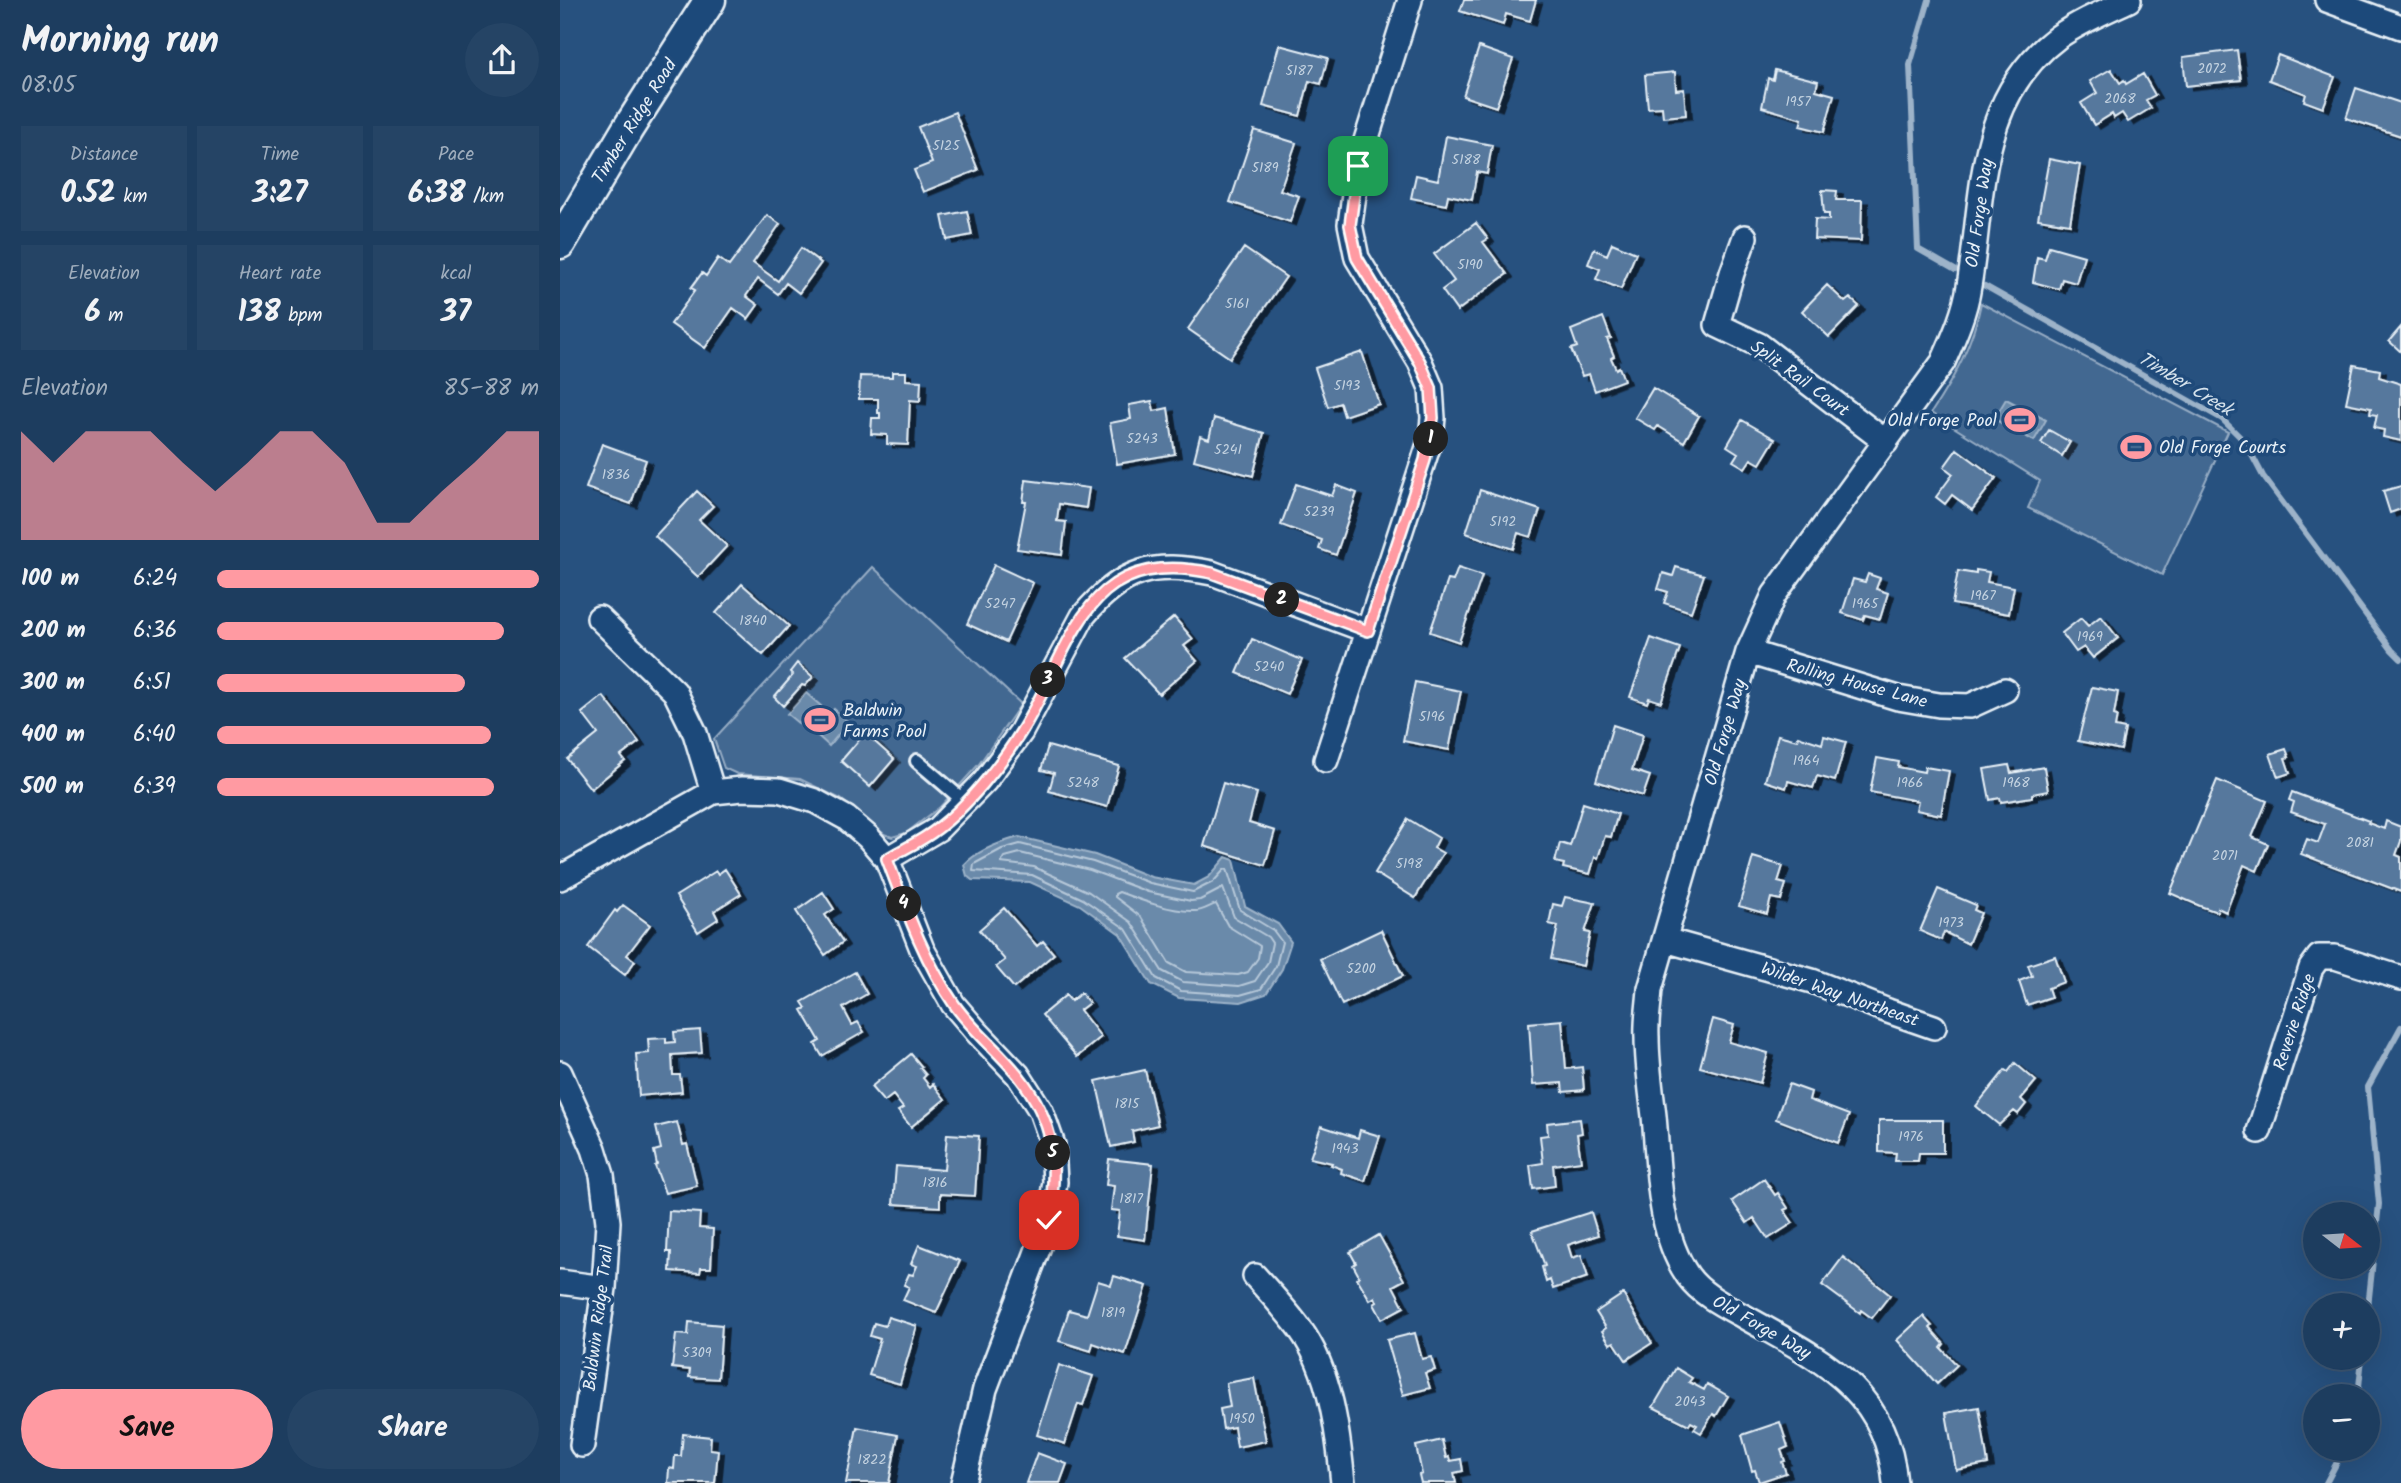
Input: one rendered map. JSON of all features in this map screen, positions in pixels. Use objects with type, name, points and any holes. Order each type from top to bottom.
[{"type":"street","name":"Timber Ridge Road","points":[[560,243],[710,0]]},
{"type":"street","points":[[1326,760],[1425,460],[1433,418],[1431,388],[1420,362],[1357,258],[1350,225],[1358,166],[1410,0]]},
{"type":"street","name":"Old Forge Way","points":[[1895,1483],[1884,1431],[1865,1400],[1853,1387],[1808,1353],[1711,1298],[1688,1277],[1672,1247],[1662,1204],[1646,1037],[1650,989],[1748,652],[1774,595],[1943,362],[1961,319],[1969,288],[1986,153],[1996,120],[2010,91],[2022,73],[2057,38],[2129,0]]},
{"type":"street","points":[[2327,0],[2401,27]]},
{"type":"street","name":"Split Rail Court","points":[[1745,237],[1731,272],[1717,325],[1759,345],[1886,442]]},
{"type":"street","points":[[887,859],[938,829],[985,781],[1021,732],[1083,616],[1122,578],[1162,568],[1188,568],[1212,573],[1368,631]]},
{"type":"street","points":[[598,618],[675,692],[695,733],[713,792]]},
{"type":"street","name":"Rolling House Lane","points":[[1748,652],[1898,698],[1939,705],[1970,706],[2005,690]]},
{"type":"street","points":[[560,878],[713,792],[742,789],[779,790],[815,801],[846,818],[887,859],[922,949],[954,1004],[976,1032],[1018,1075],[1041,1111],[1053,1145],[1055,1182],[1049,1220],[985,1389],[963,1483]]},
{"type":"street","name":"Wilder Way Northeast","points":[[1665,940],[1812,981],[1888,1012],[1934,1027]]},
{"type":"street","name":"Reverie Ridge","points":[[2259,1131],[2311,968],[2319,957],[2335,957],[2401,978]]},
{"type":"street","name":"Baldwin Ridge Trail","points":[[560,1073],[594,1149],[602,1175],[608,1222],[604,1288],[582,1445]]},
{"type":"street","points":[[1255,1276],[1301,1330],[1314,1353],[1324,1379],[1331,1410],[1343,1483]]},
{"type":"street","points":[[560,1282],[604,1288]]},
{"type":"lane","points":[[917,761],[965,802]]},
{"type":"shaded area","points":[[1981,303],[2228,432],[2162,575],[2028,508],[2040,481],[1931,413],[1962,360]]},
{"type":"shaded area","points":[[873,567],[1021,704],[979,764],[940,807],[906,833],[892,837],[884,834],[841,799],[800,779],[737,774],[724,768],[714,739]]},
{"type":"water","name":"Old Forge Pool","points":[[2006,399],[2046,420],[2034,441],[1994,419]]},
{"type":"water","name":"Baldwin Farms Pool","points":[[806,693],[821,706],[819,709],[827,717],[834,709],[849,722],[829,746],[807,726],[804,728],[787,714]]},
{"type":"water","points":[[1019,837],[1095,855],[1151,877],[1194,885],[1209,877],[1226,857],[1234,860],[1245,906],[1278,924],[1291,942],[1282,969],[1266,994],[1241,1002],[1179,998],[1151,984],[1120,934],[1080,905],[1030,882],[972,880],[967,876],[964,865],[976,855]]},
{"type":"building","points":[[1464,0],[1536,0],[1530,21],[1506,14],[1503,25],[1460,11]]},
{"type":"building","points":[[1279,45],[1328,58],[1321,84],[1309,81],[1300,116],[1263,106]]},
{"type":"building","points":[[1479,47],[1513,59],[1496,107],[1463,96]]},
{"type":"building","points":[[2237,50],[2241,80],[2186,86],[2183,57]]},
{"type":"building","points":[[2278,55],[2335,77],[2323,108],[2304,101],[2306,94],[2269,80]]},
{"type":"building","points":[[2111,69],[2120,83],[2124,80],[2126,84],[2143,74],[2155,95],[2146,100],[2151,108],[2128,122],[2122,113],[2114,118],[2112,114],[2094,125],[2081,103],[2097,93],[2090,81]]},
{"type":"building","points":[[1775,70],[1818,81],[1816,90],[1834,95],[1824,132],[1800,126],[1802,119],[1762,107],[1768,78],[1773,80]]},
{"type":"building","points":[[1675,72],[1676,90],[1684,89],[1686,115],[1663,117],[1662,107],[1648,108],[1645,75]]},
{"type":"building","points":[[2356,88],[2401,103],[2401,136],[2346,118]]},
{"type":"building","points":[[955,112],[978,170],[923,192],[914,170],[932,163],[918,127]]},
{"type":"building","points":[[1254,130],[1296,143],[1280,190],[1299,196],[1290,222],[1230,202]]},
{"type":"building","points":[[1446,136],[1492,145],[1487,174],[1477,172],[1472,200],[1448,195],[1446,205],[1411,198],[1416,175],[1438,180]]},
{"type":"building","points":[[2049,159],[2080,165],[2070,224],[2038,219]]},
{"type":"building","points":[[1822,190],[1837,191],[1836,200],[1862,200],[1861,241],[1814,239],[1815,219],[1829,220],[1829,214],[1824,214]]},
{"type":"building","points":[[967,211],[972,235],[947,240],[942,216]]},
{"type":"building","points":[[767,215],[780,224],[753,263],[778,281],[801,248],[821,263],[799,293],[786,283],[778,294],[758,279],[746,296],[758,305],[748,319],[733,308],[705,348],[671,324],[695,290],[691,288],[702,273],[706,276],[718,258],[729,266]]},
{"type":"building","points":[[1476,223],[1488,239],[1483,242],[1507,274],[1457,311],[1442,290],[1454,281],[1434,254]]},
{"type":"building","points":[[1612,243],[1636,253],[1621,289],[1596,279],[1600,269],[1588,264],[1594,249],[1607,255]]},
{"type":"building","points":[[2049,246],[2084,256],[2076,283],[2062,279],[2059,289],[2033,282],[2037,257],[2045,259]]},
{"type":"building","points":[[1244,248],[1286,277],[1230,358],[1188,329]]},
{"type":"building","points":[[1827,285],[1845,302],[1850,298],[1859,306],[1829,337],[1802,311]]},
{"type":"building","points":[[1603,317],[1611,338],[1607,339],[1614,356],[1611,358],[1616,369],[1619,367],[1624,380],[1595,391],[1589,374],[1582,376],[1571,349],[1577,347],[1571,330]]},
{"type":"building","points":[[2401,327],[2401,352],[2389,341]]},
{"type":"building","points":[[1362,352],[1379,404],[1344,416],[1340,403],[1328,407],[1315,368]]},
{"type":"building","points":[[2354,365],[2380,370],[2379,377],[2401,384],[2401,441],[2383,437],[2384,430],[2374,428],[2377,415],[2370,414],[2371,408],[2346,403]]},
{"type":"building","points":[[892,372],[906,372],[906,380],[921,381],[920,401],[910,400],[908,445],[887,444],[887,435],[871,434],[872,418],[880,418],[878,399],[859,399],[860,376],[892,377]]},
{"type":"building","points":[[1653,388],[1699,416],[1684,442],[1658,426],[1655,430],[1635,418]]},
{"type":"building","points":[[1152,401],[1154,411],[1168,408],[1175,454],[1117,464],[1110,423],[1131,419],[1129,405]]},
{"type":"building","points":[[1214,418],[1264,433],[1253,476],[1194,460],[1200,436],[1209,439]]},
{"type":"building","points":[[1742,420],[1775,439],[1760,464],[1751,459],[1745,468],[1733,461],[1738,453],[1727,446]]},
{"type":"building","points":[[2049,430],[2070,442],[2062,456],[2041,443]]},
{"type":"building","points":[[602,444],[646,460],[631,504],[586,488]]},
{"type":"building","points":[[1957,449],[1996,478],[1972,510],[1952,495],[1945,504],[1936,497],[1953,474],[1944,467]]},
{"type":"building","points":[[1026,480],[1089,488],[1086,508],[1059,504],[1057,521],[1066,522],[1062,555],[1017,549],[1026,502],[1023,502]]},
{"type":"building","points":[[1296,484],[1332,496],[1336,485],[1357,493],[1336,555],[1319,549],[1322,540],[1281,525]]},
{"type":"building","points":[[2401,486],[2401,509],[2390,513],[2383,491]]},
{"type":"building","points":[[1480,490],[1540,510],[1531,537],[1518,533],[1513,549],[1466,533]]},
{"type":"building","points":[[697,491],[713,506],[699,520],[727,546],[698,577],[655,536]]},
{"type":"building","points":[[994,565],[1033,583],[1006,642],[967,624]]},
{"type":"building","points":[[1676,567],[1704,575],[1691,612],[1664,603],[1668,592],[1658,589],[1663,573],[1673,576]]},
{"type":"building","points":[[1458,568],[1482,576],[1459,642],[1430,632],[1448,580],[1453,581]]},
{"type":"building","points":[[1976,570],[1989,572],[1987,582],[2014,587],[2009,614],[1952,604],[1958,571],[1976,574]]},
{"type":"building","points":[[1868,574],[1880,578],[1876,589],[1888,593],[1880,619],[1865,615],[1863,620],[1842,613],[1853,579],[1865,582]]},
{"type":"building","points":[[742,584],[789,626],[763,655],[716,613]]},
{"type":"building","points":[[2101,616],[2118,638],[2093,658],[2084,647],[2076,652],[2062,633],[2081,618],[2088,626]]},
{"type":"building","points":[[1174,617],[1193,639],[1184,646],[1197,661],[1159,694],[1125,658]]},
{"type":"building","points":[[1651,638],[1680,648],[1661,702],[1649,698],[1647,703],[1630,697]]},
{"type":"building","points":[[1252,639],[1302,660],[1287,694],[1237,673]]},
{"type":"building","points":[[797,663],[813,677],[783,706],[774,697],[793,675],[790,672]]},
{"type":"building","points":[[1415,682],[1461,691],[1449,750],[1403,741]]},
{"type":"building","points":[[2092,687],[2118,692],[2114,715],[2117,716],[2115,727],[2125,729],[2121,750],[2078,741]]},
{"type":"building","points":[[603,696],[639,742],[621,756],[625,761],[591,789],[567,759],[598,734],[582,713]]},
{"type":"building","points":[[1613,725],[1643,735],[1632,770],[1650,776],[1643,796],[1596,781]]},
{"type":"building","points":[[865,733],[894,759],[870,787],[841,761]]},
{"type":"building","points":[[1778,735],[1797,740],[1798,736],[1822,744],[1824,736],[1846,742],[1835,781],[1817,776],[1813,788],[1788,781],[1786,788],[1765,781]]},
{"type":"building","points":[[1048,746],[1119,766],[1107,807],[1049,791],[1054,773],[1041,770]]},
{"type":"building","points":[[2286,749],[2289,757],[2285,758],[2290,773],[2278,777],[2270,754]]},
{"type":"building","points":[[1877,758],[1899,762],[1898,767],[1924,772],[1925,767],[1949,771],[1941,815],[1916,810],[1918,801],[1870,792]]},
{"type":"building","points":[[2009,765],[2011,773],[2044,767],[2048,791],[2032,794],[2032,797],[2001,802],[2000,798],[1990,800],[1984,769]]},
{"type":"building","points":[[2217,780],[2267,801],[2252,837],[2268,844],[2257,871],[2244,865],[2226,912],[2218,908],[2217,912],[2170,893]]},
{"type":"building","points":[[1223,783],[1257,793],[1249,823],[1275,831],[1265,865],[1204,846]]},
{"type":"building","points":[[2292,792],[2384,829],[2386,821],[2401,827],[2401,841],[2396,855],[2401,857],[2401,892],[2301,854],[2307,839],[2318,843],[2325,824],[2291,812],[2294,802],[2289,800]]},
{"type":"building","points":[[1583,803],[1618,814],[1611,837],[1605,836],[1590,874],[1563,868],[1564,864],[1555,862],[1560,843],[1570,846]]},
{"type":"building","points":[[1408,819],[1439,838],[1434,848],[1443,853],[1415,898],[1375,873]]},
{"type":"building","points":[[1753,857],[1783,866],[1778,882],[1786,884],[1781,900],[1771,898],[1767,914],[1739,906]]},
{"type":"building","points":[[725,869],[741,894],[714,911],[718,919],[698,932],[676,896],[716,871],[718,874]]},
{"type":"building","points":[[1938,889],[1976,905],[1974,910],[1981,913],[1968,944],[1944,932],[1941,940],[1920,931]]},
{"type":"building","points":[[823,892],[834,909],[825,915],[843,942],[825,955],[796,911]]},
{"type":"building","points":[[1565,897],[1595,903],[1585,932],[1590,933],[1583,966],[1551,959],[1558,926],[1549,924],[1553,904],[1562,906]]},
{"type":"building","points":[[623,905],[650,925],[627,955],[635,961],[625,975],[588,947],[615,910],[617,912]]},
{"type":"building","points":[[1004,908],[1037,946],[1043,941],[1054,954],[1014,988],[996,967],[1005,960],[979,930]]},
{"type":"building","points":[[1381,930],[1403,976],[1342,1005],[1320,959]]},
{"type":"building","points":[[2055,956],[2064,982],[2048,988],[2051,997],[2027,1005],[2019,981],[2032,976],[2028,965]]},
{"type":"building","points":[[855,972],[867,994],[843,1008],[852,1025],[858,1022],[864,1032],[822,1056],[815,1044],[820,1041],[802,1010],[806,1008],[802,1002]]},
{"type":"building","points":[[1081,993],[1089,1003],[1080,1010],[1101,1037],[1077,1057],[1042,1015],[1066,995],[1071,1001]]},
{"type":"building","points":[[1713,1019],[1734,1025],[1729,1042],[1768,1053],[1760,1083],[1700,1067]]},
{"type":"building","points":[[1562,1020],[1566,1069],[1582,1067],[1584,1090],[1563,1092],[1562,1083],[1533,1085],[1529,1023]]},
{"type":"building","points":[[700,1030],[702,1053],[672,1055],[673,1075],[680,1075],[682,1092],[639,1096],[636,1054],[649,1053],[648,1039],[666,1038],[666,1043],[675,1042],[674,1032]]},
{"type":"building","points":[[911,1054],[926,1075],[923,1078],[930,1087],[933,1084],[945,1099],[911,1127],[898,1111],[903,1108],[893,1095],[884,1102],[871,1087]]},
{"type":"building","points":[[2015,1063],[2036,1081],[2021,1099],[2026,1104],[2018,1114],[2014,1111],[1999,1125],[1976,1106],[2005,1070],[2008,1072]]},
{"type":"building","points":[[1145,1070],[1158,1125],[1132,1131],[1134,1142],[1111,1147],[1096,1081]]},
{"type":"building","points":[[1789,1084],[1811,1092],[1809,1100],[1849,1115],[1838,1143],[1776,1119]]},
{"type":"building","points":[[1580,1119],[1582,1133],[1577,1134],[1581,1161],[1553,1165],[1555,1186],[1533,1189],[1530,1165],[1543,1163],[1540,1136],[1548,1135],[1547,1123]]},
{"type":"building","points":[[1879,1120],[1943,1120],[1943,1153],[1919,1153],[1918,1161],[1895,1161],[1896,1153],[1879,1152]]},
{"type":"building","points":[[677,1122],[683,1145],[687,1144],[697,1186],[665,1193],[655,1166],[654,1151],[661,1149],[656,1127]]},
{"type":"building","points":[[1321,1126],[1358,1138],[1360,1130],[1380,1136],[1365,1181],[1341,1173],[1342,1169],[1331,1165],[1332,1163],[1310,1158]]},
{"type":"building","points":[[947,1134],[979,1136],[975,1196],[940,1194],[940,1207],[893,1204],[896,1166],[944,1170]]},
{"type":"building","points":[[1109,1159],[1153,1164],[1145,1240],[1117,1236],[1120,1211],[1111,1210],[1114,1186],[1106,1185]]},
{"type":"building","points":[[1764,1179],[1788,1208],[1784,1210],[1793,1223],[1768,1239],[1754,1218],[1747,1223],[1732,1201]]},
{"type":"building","points":[[669,1211],[700,1213],[699,1228],[713,1229],[711,1268],[701,1268],[700,1273],[670,1271],[671,1252],[667,1252]]},
{"type":"building","points":[[1591,1212],[1598,1235],[1568,1245],[1572,1258],[1581,1255],[1588,1277],[1553,1289],[1550,1280],[1546,1282],[1542,1267],[1545,1266],[1532,1231]]},
{"type":"building","points":[[1379,1235],[1404,1280],[1393,1286],[1404,1307],[1382,1319],[1374,1304],[1377,1302],[1375,1297],[1370,1300],[1357,1278],[1359,1276],[1353,1265],[1356,1263],[1350,1252]]},
{"type":"building","points":[[919,1245],[960,1261],[936,1313],[903,1300],[909,1287],[904,1285],[917,1266],[911,1264]]},
{"type":"building","points":[[1843,1257],[1890,1295],[1872,1318],[1861,1310],[1860,1313],[1822,1285]]},
{"type":"building","points":[[1114,1276],[1147,1286],[1125,1354],[1093,1343],[1091,1351],[1059,1341],[1069,1310],[1087,1315],[1098,1281],[1111,1285]]},
{"type":"building","points":[[1623,1294],[1652,1343],[1626,1360],[1614,1342],[1610,1344],[1602,1331],[1606,1328],[1596,1312]]},
{"type":"building","points":[[1923,1316],[1944,1344],[1941,1348],[1957,1365],[1937,1384],[1897,1340]]},
{"type":"building","points":[[888,1317],[917,1326],[900,1384],[869,1375],[880,1339],[870,1336],[874,1323],[885,1326]]},
{"type":"building","points":[[689,1322],[722,1325],[718,1379],[689,1377],[690,1370],[672,1368],[676,1334],[688,1335]]},
{"type":"building","points":[[1415,1333],[1422,1359],[1431,1357],[1435,1370],[1425,1373],[1430,1388],[1403,1395],[1387,1340]]},
{"type":"building","points":[[1059,1365],[1093,1376],[1083,1405],[1078,1404],[1065,1444],[1037,1435]]},
{"type":"building","points":[[1676,1368],[1692,1378],[1689,1382],[1704,1390],[1707,1384],[1728,1396],[1701,1433],[1694,1429],[1697,1425],[1691,1422],[1689,1425],[1653,1407]]},
{"type":"building","points":[[1254,1378],[1266,1441],[1237,1447],[1234,1427],[1223,1429],[1220,1409],[1230,1407],[1226,1383]]},
{"type":"building","points":[[1979,1407],[1988,1464],[1956,1470],[1946,1413]]},
{"type":"building","points":[[1780,1422],[1788,1447],[1781,1450],[1786,1473],[1759,1482],[1755,1470],[1752,1471],[1742,1435]]},
{"type":"building","points":[[857,1427],[898,1435],[889,1483],[846,1483]]},
{"type":"building","points":[[683,1434],[711,1437],[710,1449],[718,1450],[715,1483],[668,1483],[669,1468],[674,1469],[675,1456],[681,1456]]},
{"type":"building","points":[[1442,1440],[1446,1458],[1449,1457],[1450,1461],[1461,1459],[1463,1471],[1454,1473],[1456,1483],[1421,1483],[1419,1475],[1422,1474],[1416,1446]]},
{"type":"building","points":[[1037,1453],[1067,1464],[1060,1483],[1026,1483]]},
{"type":"waterway","name":"Timber Creek","points":[[1929,0],[1910,65],[1918,249],[1955,270]]},
{"type":"waterway","name":"Timber Creek","points":[[1985,286],[2222,419],[2245,442],[2263,476],[2401,659]]},
{"type":"waterway","name":"Timber Creek","points":[[2369,1293],[2379,1204],[2368,1087],[2401,1027]]},
{"type":"waterway","name":"Timber Creek","points":[[2359,1384],[2361,1370]]},
{"type":"waterway","name":"Timber Creek","points":[[2326,1483],[2338,1461]]},
{"type":"place","name":"Old Forge Pool","points":[[2020,420]]},
{"type":"place","name":"Old Forge Courts","points":[[2136,447]]},
{"type":"place","name":"Baldwin Farms Pool","points":[[820,720]]},
{"type":"route","points":[[1049,1220],[1055,1182],[1053,1145],[1041,1111],[1018,1075],[976,1032],[954,1004],[922,949],[887,859],[938,829],[985,781],[1021,732],[1083,616],[1122,578],[1162,568],[1188,568],[1212,573],[1368,631],[1425,460],[1433,418],[1431,388],[1420,362],[1357,258],[1350,225],[1358,166]]}]
